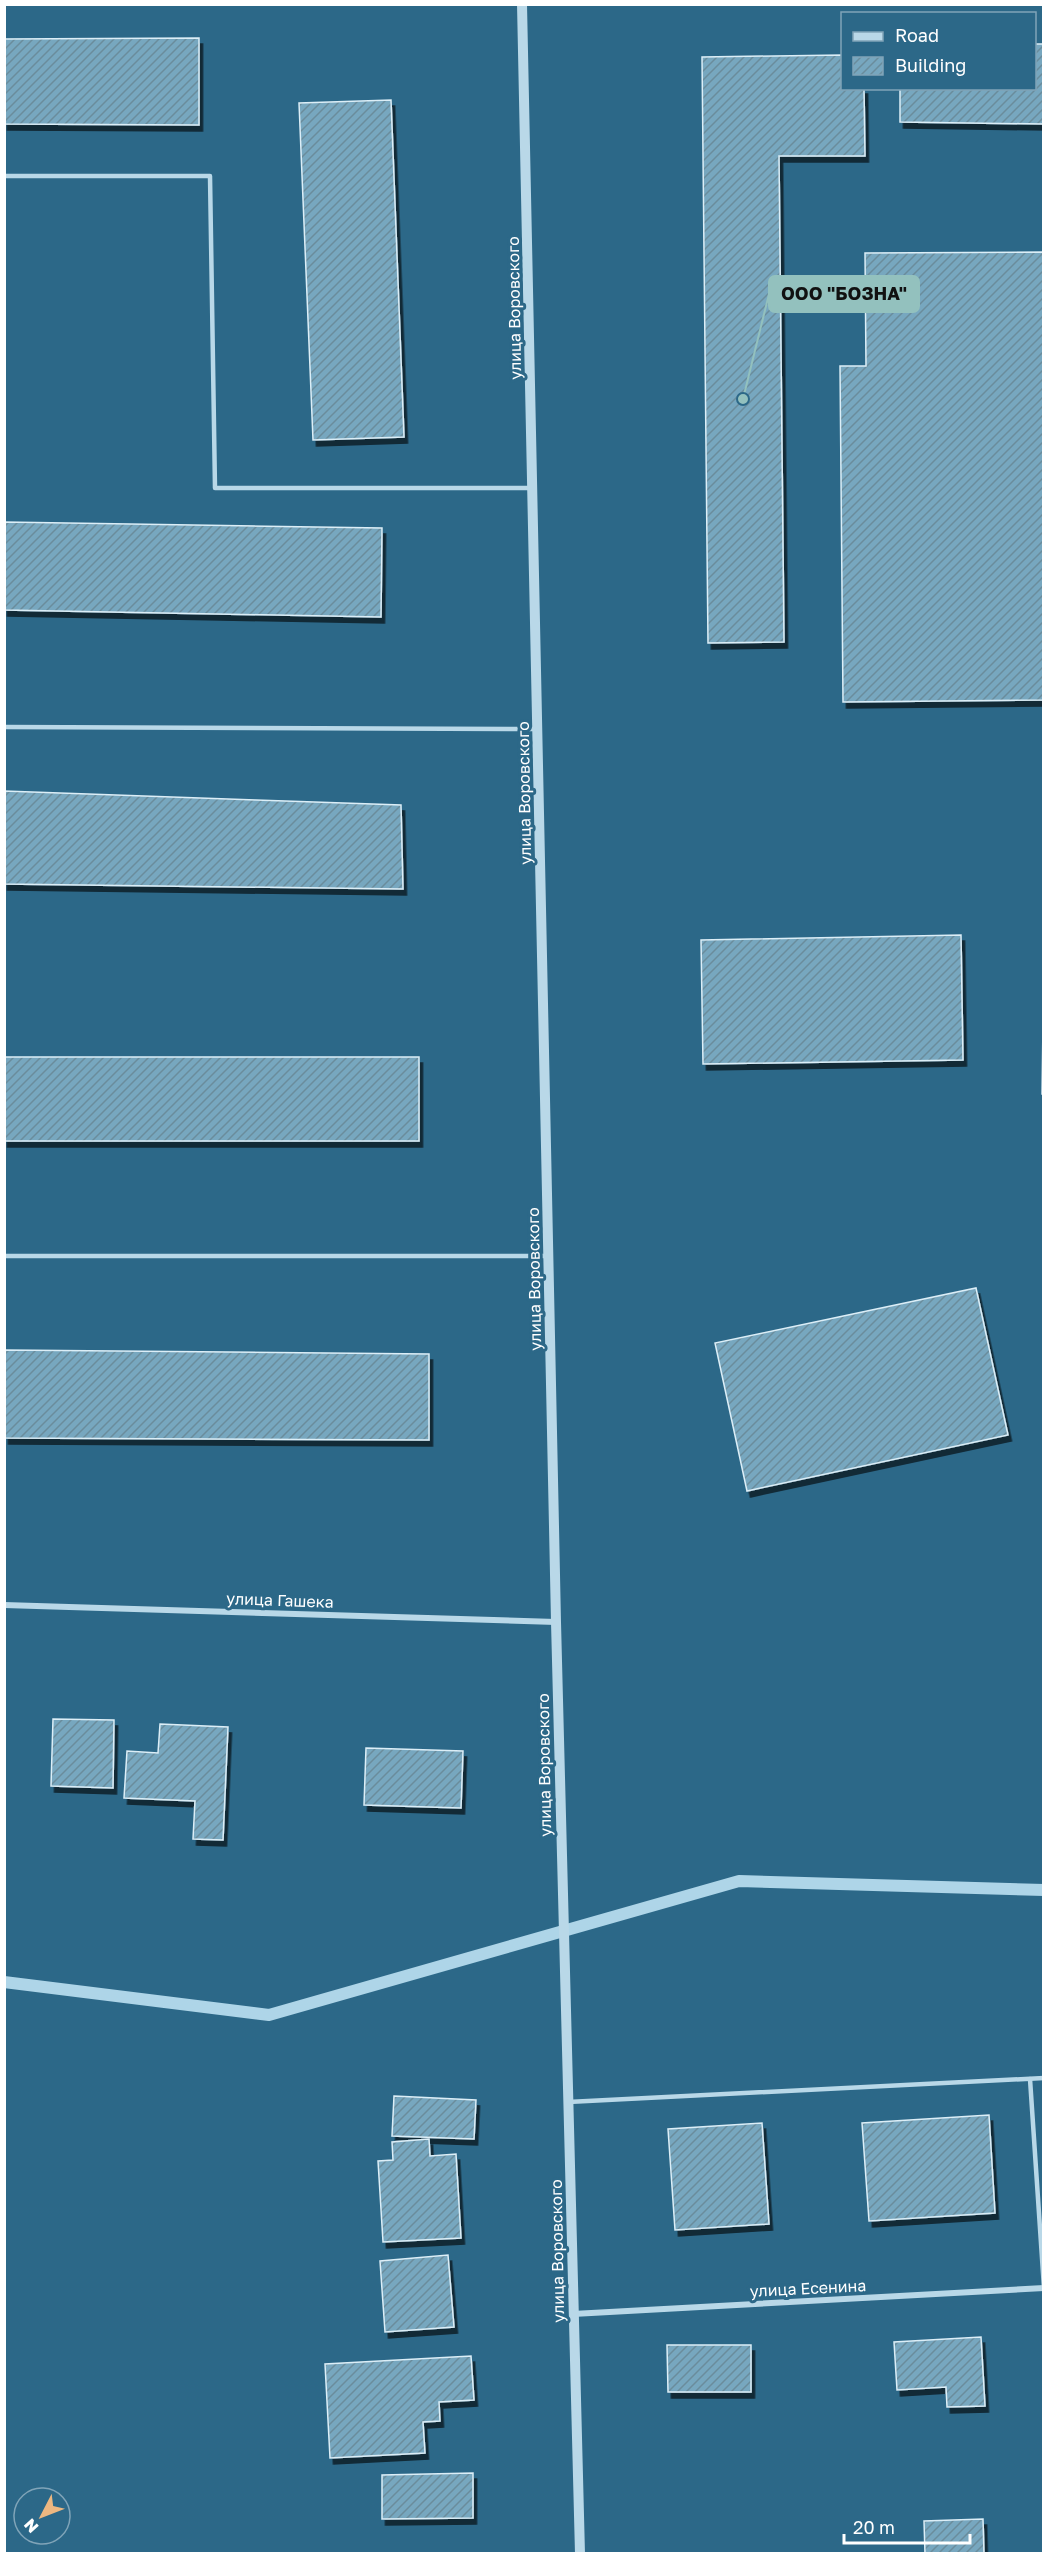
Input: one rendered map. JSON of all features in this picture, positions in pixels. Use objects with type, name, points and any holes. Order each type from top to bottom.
[{"type":"street","name":"улица Воровского","points":[[522,4],[556,1622],[580,2553]]},
{"type":"street","name":"улица Гашека","points":[[4,1605],[556,1622]]},
{"type":"street","name":"улица Есенина","points":[[573,2314],[1044,2288]]},
{"type":"lane","points":[[4,176],[210,176],[215,488],[532,488]]},
{"type":"lane","points":[[4,727],[537,729]]},
{"type":"lane","points":[[4,1256],[548,1256]]},
{"type":"lane","points":[[1030,2079],[1044,2288]]},
{"type":"lane","points":[[568,2102],[1044,2079]]},
{"type":"building","points":[[199,38],[199,125],[4,124],[4,39]]},
{"type":"building","points":[[1036,44],[1044,44],[1044,124],[900,122],[900,90],[1036,90]]},
{"type":"building","points":[[841,55],[841,90],[864,90],[865,156],[779,156],[784,642],[708,643],[702,57]]},
{"type":"building","points":[[391,100],[404,437],[313,440],[299,103]]},
{"type":"building","points":[[1044,252],[1044,700],[843,702],[840,366],[866,366],[865,253]]},
{"type":"building","points":[[4,522],[382,528],[381,617],[4,610]]},
{"type":"building","points":[[4,791],[401,805],[403,889],[4,884]]},
{"type":"building","points":[[961,935],[963,1060],[703,1064],[701,940]]},
{"type":"building","points":[[1044,955],[1044,1094],[1042,1094]]},
{"type":"building","points":[[4,1057],[419,1057],[419,1141],[4,1141]]},
{"type":"building","points":[[976,1288],[1008,1435],[747,1491],[715,1343]]},
{"type":"building","points":[[5,1350],[429,1354],[429,1440],[5,1438]]},
{"type":"building","points":[[53,1719],[114,1720],[113,1788],[51,1786]]},
{"type":"building","points":[[160,1724],[228,1727],[223,1840],[193,1839],[195,1801],[124,1798],[127,1751],[158,1753]]},
{"type":"building","points":[[366,1748],[463,1751],[461,1808],[364,1805]]},
{"type":"building","points":[[394,2096],[476,2100],[474,2139],[392,2136]]},
{"type":"building","points":[[989,2115],[995,2213],[869,2221],[862,2123]]},
{"type":"building","points":[[762,2123],[769,2224],[675,2230],[668,2129]]},
{"type":"building","points":[[429,2139],[430,2156],[456,2154],[461,2238],[383,2242],[378,2161],[393,2160],[392,2142]]},
{"type":"building","points":[[448,2255],[454,2327],[385,2332],[380,2261]]},
{"type":"building","points":[[981,2337],[985,2406],[947,2407],[946,2387],[897,2390],[894,2342]]},
{"type":"building","points":[[667,2345],[751,2345],[751,2392],[668,2392]]},
{"type":"building","points":[[471,2356],[474,2400],[439,2402],[440,2421],[423,2422],[425,2453],[330,2458],[325,2364]]},
{"type":"building","points":[[473,2473],[473,2518],[382,2519],[382,2475]]},
{"type":"building","points":[[983,2519],[984,2554],[925,2554],[924,2521]]},
{"type":"waterway","points":[[4,1982],[269,2015],[739,1881],[1044,1890]]},
{"type":"place","name":"ООО \"БОЗНА\"","points":[[743,399]]}]
